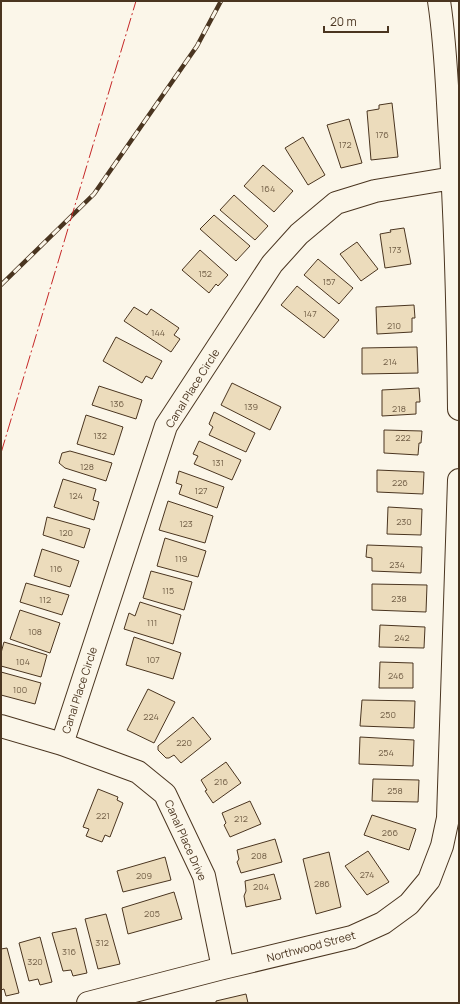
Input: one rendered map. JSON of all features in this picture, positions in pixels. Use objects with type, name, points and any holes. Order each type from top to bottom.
[{"type":"street","points":[[439,1],[444,30],[453,178],[458,299],[459,409]]},
{"type":"street","name":"Canal Place Circle","points":[[62,744],[166,426],[272,264],[299,234],[336,203],[375,191],[453,178]]},
{"type":"street","name":"Northwood Street","points":[[88,1003],[223,968],[352,937],[383,922],[409,904],[429,880],[442,846],[448,818],[459,480]]},
{"type":"street","name":"Canal Place Drive","points":[[1,726],[62,744],[138,772],[165,794],[204,876],[223,968]]},
{"type":"building","points":[[392,103],[398,157],[371,160],[367,111],[379,109],[379,105]]},
{"type":"building","points":[[349,119],[362,163],[341,168],[327,125]]},
{"type":"building","points":[[303,137],[325,175],[308,185],[285,148]]},
{"type":"building","points":[[263,165],[293,191],[274,212],[244,186]]},
{"type":"building","points":[[234,195],[268,226],[255,240],[220,210]]},
{"type":"building","points":[[214,215],[250,246],[236,261],[200,229]]},
{"type":"building","points":[[404,228],[411,264],[385,268],[380,234],[391,232],[390,230]]},
{"type":"building","points":[[357,242],[378,269],[361,281],[340,254]]},
{"type":"building","points":[[200,250],[228,275],[218,286],[216,284],[209,293],[182,270]]},
{"type":"building","points":[[318,259],[353,288],[339,304],[304,275]]},
{"type":"building","points":[[297,286],[339,320],[324,338],[281,305]]},
{"type":"building","points":[[414,305],[415,318],[412,318],[412,332],[377,334],[376,307]]},
{"type":"building","points":[[134,307],[147,315],[151,309],[179,328],[174,335],[180,339],[171,352],[124,321]]},
{"type":"building","points":[[116,337],[162,361],[152,379],[146,376],[142,383],[103,361]]},
{"type":"building","points":[[417,347],[418,373],[362,374],[362,348]]},
{"type":"building","points":[[232,383],[281,407],[270,430],[221,405]]},
{"type":"building","points":[[99,386],[142,400],[136,419],[92,405]]},
{"type":"building","points":[[419,388],[420,402],[416,402],[416,414],[382,416],[382,390]]},
{"type":"building","points":[[214,412],[255,433],[246,452],[209,435],[213,427],[209,424]]},
{"type":"building","points":[[86,415],[123,427],[114,455],[77,444]]},
{"type":"building","points":[[384,430],[422,431],[418,455],[384,453]]},
{"type":"building","points":[[199,441],[241,460],[232,480],[194,464],[198,456],[193,454]]},
{"type":"building","points":[[70,451],[112,463],[106,481],[65,468],[59,463],[62,453]]},
{"type":"building","points":[[377,470],[424,472],[423,494],[377,492]]},
{"type":"building","points":[[179,471],[224,487],[217,508],[179,494],[182,485],[176,483]]},
{"type":"building","points":[[63,479],[96,489],[93,500],[99,502],[94,520],[54,507]]},
{"type":"building","points":[[168,501],[213,516],[205,543],[159,530]]},
{"type":"building","points":[[388,507],[422,509],[421,535],[387,534]]},
{"type":"building","points":[[47,517],[90,529],[84,548],[43,535]]},
{"type":"building","points":[[165,538],[206,551],[198,577],[157,566]]},
{"type":"building","points":[[367,545],[422,547],[421,573],[372,571],[372,558],[366,557]]},
{"type":"building","points":[[42,549],[79,561],[70,587],[34,576]]},
{"type":"building","points":[[151,571],[192,582],[184,610],[143,598]]},
{"type":"building","points":[[26,583],[69,595],[62,615],[20,602]]},
{"type":"building","points":[[372,584],[427,585],[426,612],[372,610]]},
{"type":"building","points":[[140,602],[181,615],[173,644],[124,629],[129,613],[135,616]]},
{"type":"building","points":[[20,610],[60,623],[50,653],[10,639]]},
{"type":"building","points":[[380,625],[425,627],[424,648],[379,647]]},
{"type":"building","points":[[134,637],[181,653],[173,679],[126,665]]},
{"type":"building","points":[[4,642],[47,655],[41,677],[1,666],[1,653]]},
{"type":"building","points":[[380,662],[413,663],[413,688],[379,688]]},
{"type":"building","points":[[1,672],[41,683],[35,704],[1,695]]},
{"type":"building","points":[[148,689],[175,702],[154,743],[127,730]]},
{"type":"building","points":[[362,700],[415,701],[414,728],[360,726]]},
{"type":"building","points":[[193,717],[211,739],[181,763],[174,755],[166,758],[158,750],[158,746]]},
{"type":"building","points":[[360,737],[414,740],[413,766],[359,764]]},
{"type":"building","points":[[226,762],[241,783],[213,803],[205,791],[207,790],[201,780]]},
{"type":"building","points":[[373,779],[419,780],[418,802],[372,801]]},
{"type":"building","points":[[98,789],[118,797],[117,800],[123,803],[110,837],[105,835],[102,842],[86,836],[89,829],[83,827]]},
{"type":"building","points":[[250,801],[261,824],[230,837],[224,825],[226,823],[222,813]]},
{"type":"building","points":[[372,815],[416,829],[409,850],[364,835]]},
{"type":"building","points":[[275,839],[282,862],[241,873],[237,862],[239,859],[237,850]]},
{"type":"building","points":[[368,851],[389,882],[367,895],[345,866]]},
{"type":"building","points":[[329,852],[341,907],[316,914],[303,859]]},
{"type":"building","points":[[165,857],[171,880],[123,892],[117,871]]},
{"type":"building","points":[[274,874],[281,899],[246,907],[244,896],[246,891],[245,881]]},
{"type":"building","points":[[174,892],[182,919],[128,934],[122,908]]},
{"type":"building","points":[[106,914],[120,964],[98,969],[85,919]]},
{"type":"building","points":[[76,928],[87,973],[73,976],[71,970],[63,971],[52,933]]},
{"type":"building","points":[[40,937],[52,982],[40,985],[38,979],[29,981],[19,943]]},
{"type":"building","points":[[7,948],[19,993],[6,996],[4,989],[1,990],[1,949]]},
{"type":"building","points":[[246,994],[248,1003],[216,1003],[216,1001]]},
{"type":"railway","points":[[1,285],[94,194],[197,46],[221,1]]},
{"type":"power","points":[[1,453],[136,1]]}]
